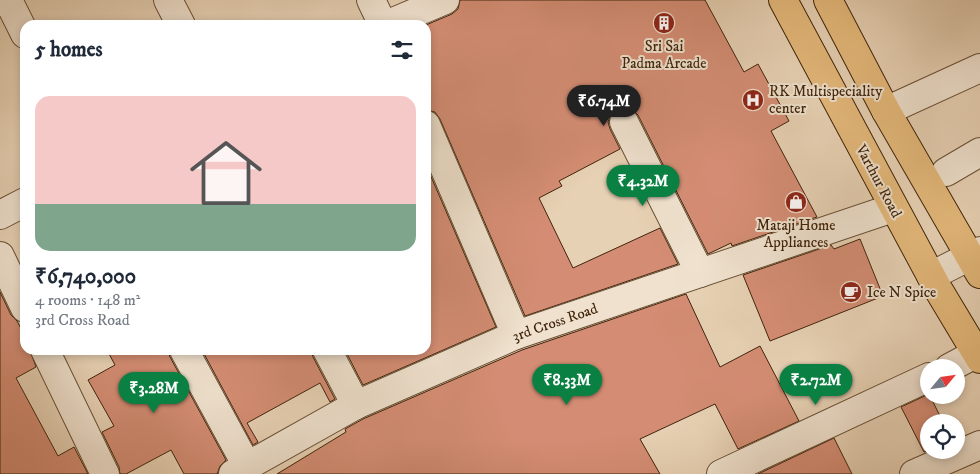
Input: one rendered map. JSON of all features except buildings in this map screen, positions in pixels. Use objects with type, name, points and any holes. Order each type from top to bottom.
[{"type":"main road","name":"Varthur Road","points":[[783,0],[934,283],[978,356]]},
{"type":"main road","points":[[828,0],[886,110],[977,263]]},
{"type":"main road","points":[[826,80],[860,62]]},
{"type":"street","points":[[8,0],[20,24]]},
{"type":"street","points":[[168,0],[178,20]]},
{"type":"street","points":[[371,0],[382,20]]},
{"type":"street","points":[[397,20],[445,0]]},
{"type":"street","points":[[886,110],[980,68]]},
{"type":"street","points":[[624,122],[700,273]]},
{"type":"street","points":[[431,137],[516,335]]},
{"type":"street","points":[[946,172],[980,152]]},
{"type":"street","points":[[0,215],[20,205]]},
{"type":"street","name":"3rd Cross Road","points":[[240,470],[356,405],[516,335],[893,208]]},
{"type":"street","points":[[0,256],[20,298]]},
{"type":"street","points":[[934,283],[977,263]]},
{"type":"street","points":[[47,355],[105,474]]},
{"type":"street","points":[[186,355],[240,470]]},
{"type":"street","points":[[329,355],[356,405]]},
{"type":"street","points":[[965,361],[978,356]]},
{"type":"street","points":[[721,474],[920,381]]},
{"type":"street","points":[[914,474],[980,445]]},
{"type":"place","name":"Sri Sai Padma Arcade","points":[[664,23]]},
{"type":"place","name":"RK Multispeciality center","points":[[753,100]]},
{"type":"place","name":"Mataji Home Appliances","points":[[796,202]]},
{"type":"place","name":"Ice N Spice","points":[[851,292]]}]
